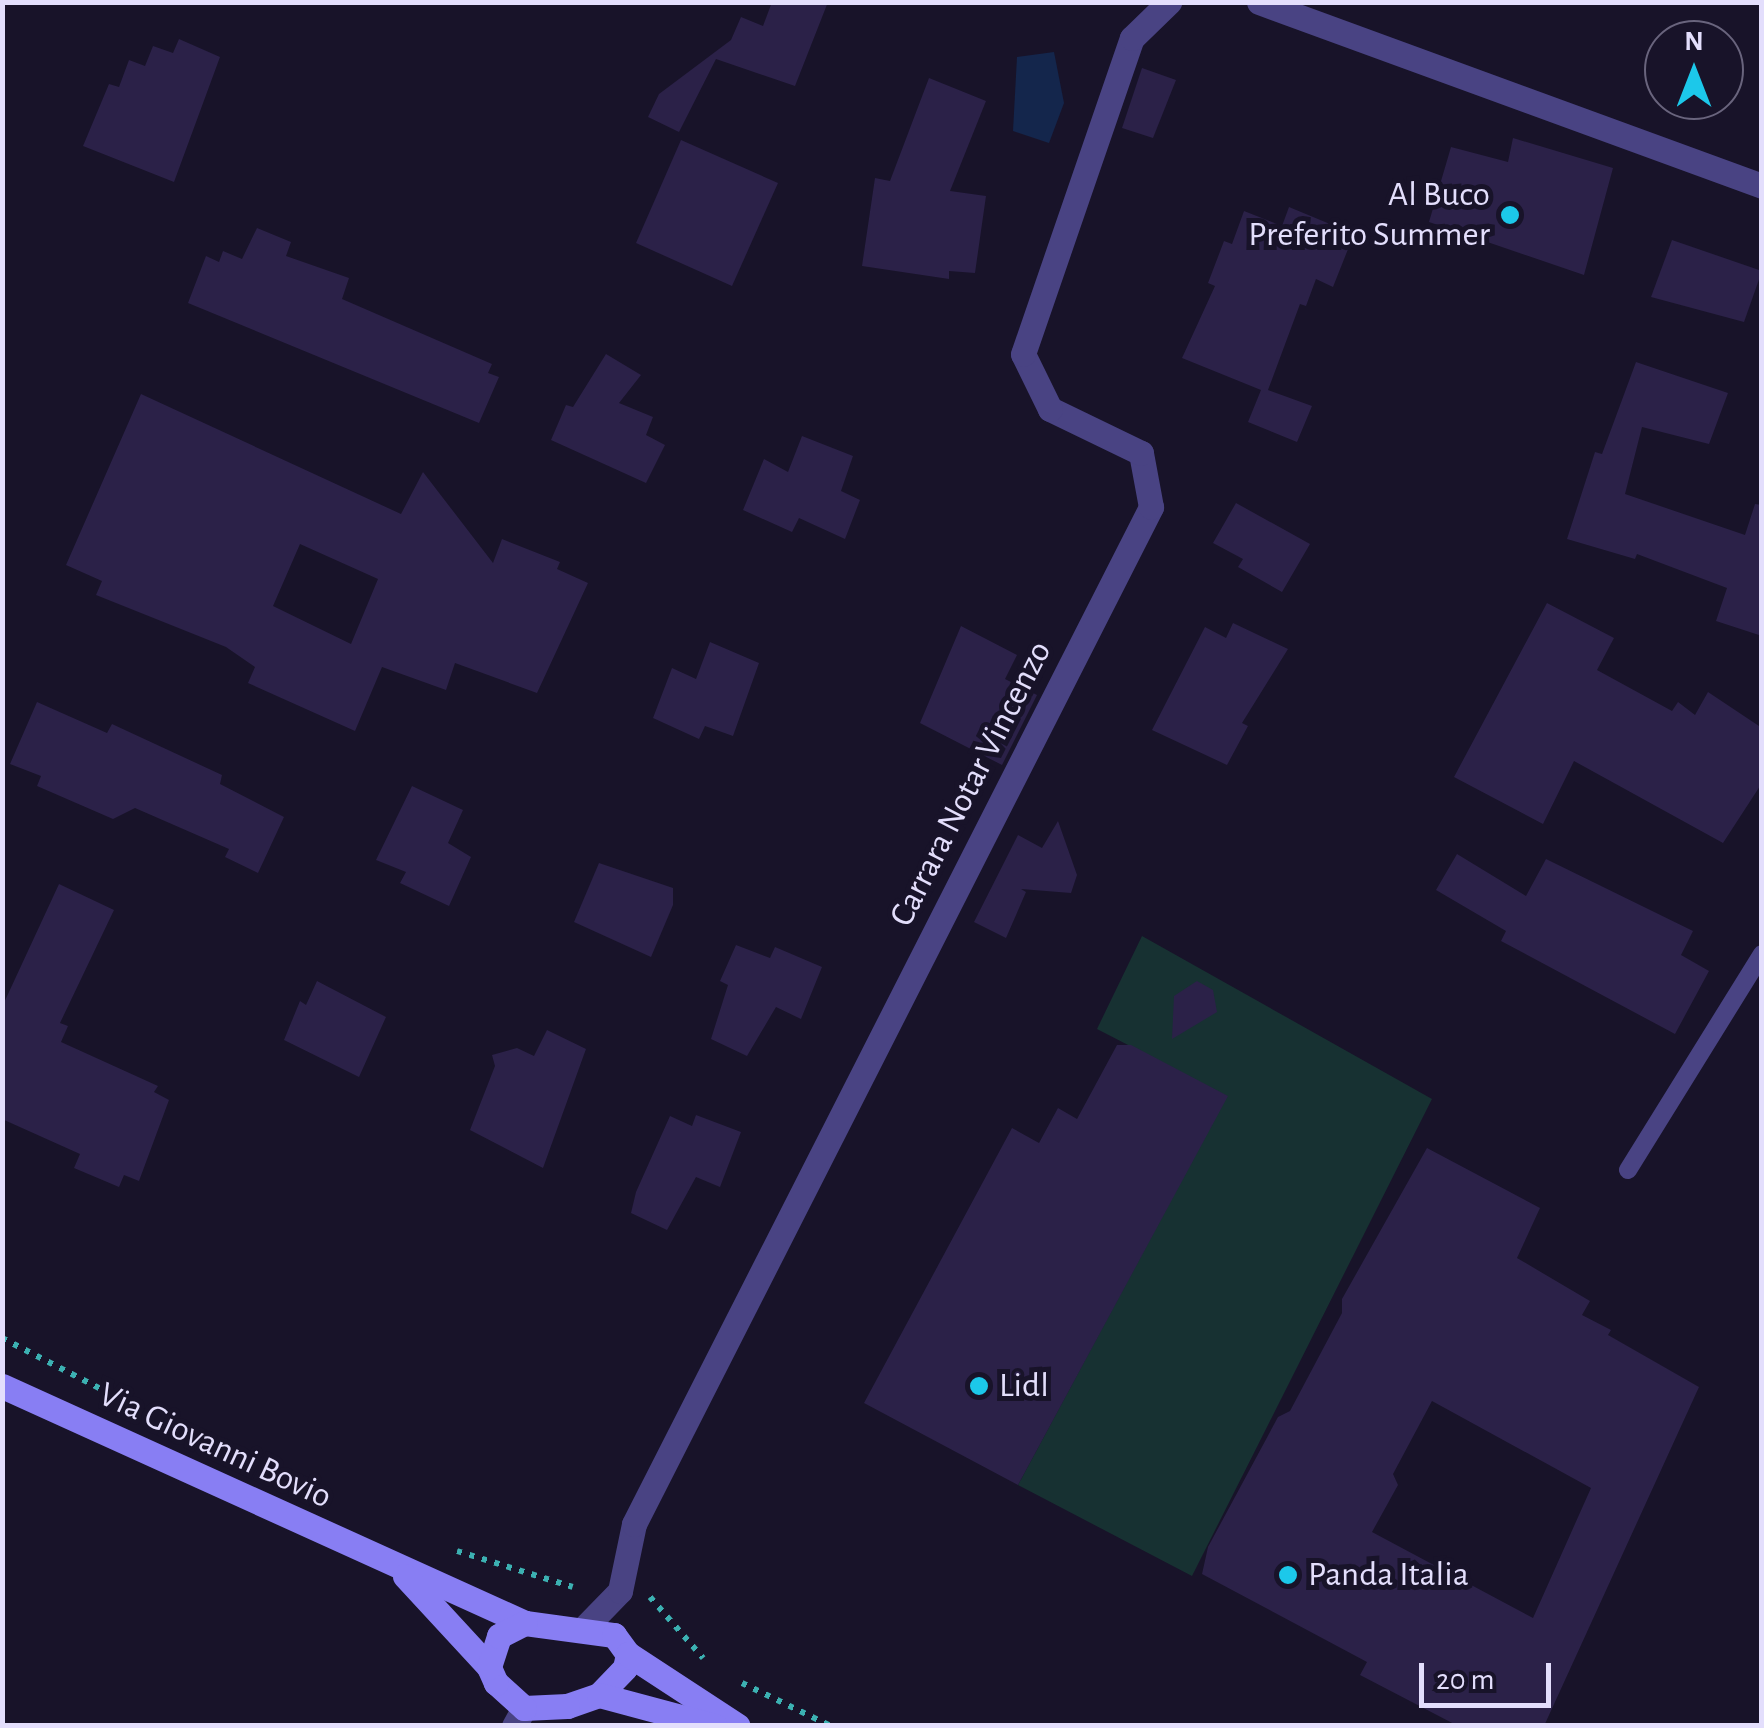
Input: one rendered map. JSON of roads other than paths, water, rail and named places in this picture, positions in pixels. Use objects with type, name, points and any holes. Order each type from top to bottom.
[{"type":"main road","name":"Via Giovanni Bovio","points":[[2,1386],[398,1569],[525,1623]]},
{"type":"main road","points":[[398,1569],[489,1667],[519,1717],[598,1695],[620,1678],[628,1654]]},
{"type":"main road","points":[[489,1667],[499,1636],[525,1623],[585,1627],[614,1635],[628,1654],[738,1726]]},
{"type":"main road","points":[[598,1695],[715,1726]]},
{"type":"street","name":"Carrara Notar Vincenzo","points":[[585,1627],[620,1592],[634,1524],[1151,508],[1141,452],[1050,409],[1023,354],[1132,38],[1169,2]]},
{"type":"street","points":[[1258,2],[1762,186]]},
{"type":"lane","points":[[1628,1170],[1762,954]]},
{"type":"water","points":[[1054,52],[1064,103],[1049,143],[1013,131],[1017,57]]},
{"type":"place","name":"Al Buco Preferito Summer","points":[[1510,215]]},
{"type":"place","name":"Lidl","points":[[979,1386]]},
{"type":"place","name":"Panda Italia","points":[[1288,1575]]}]
